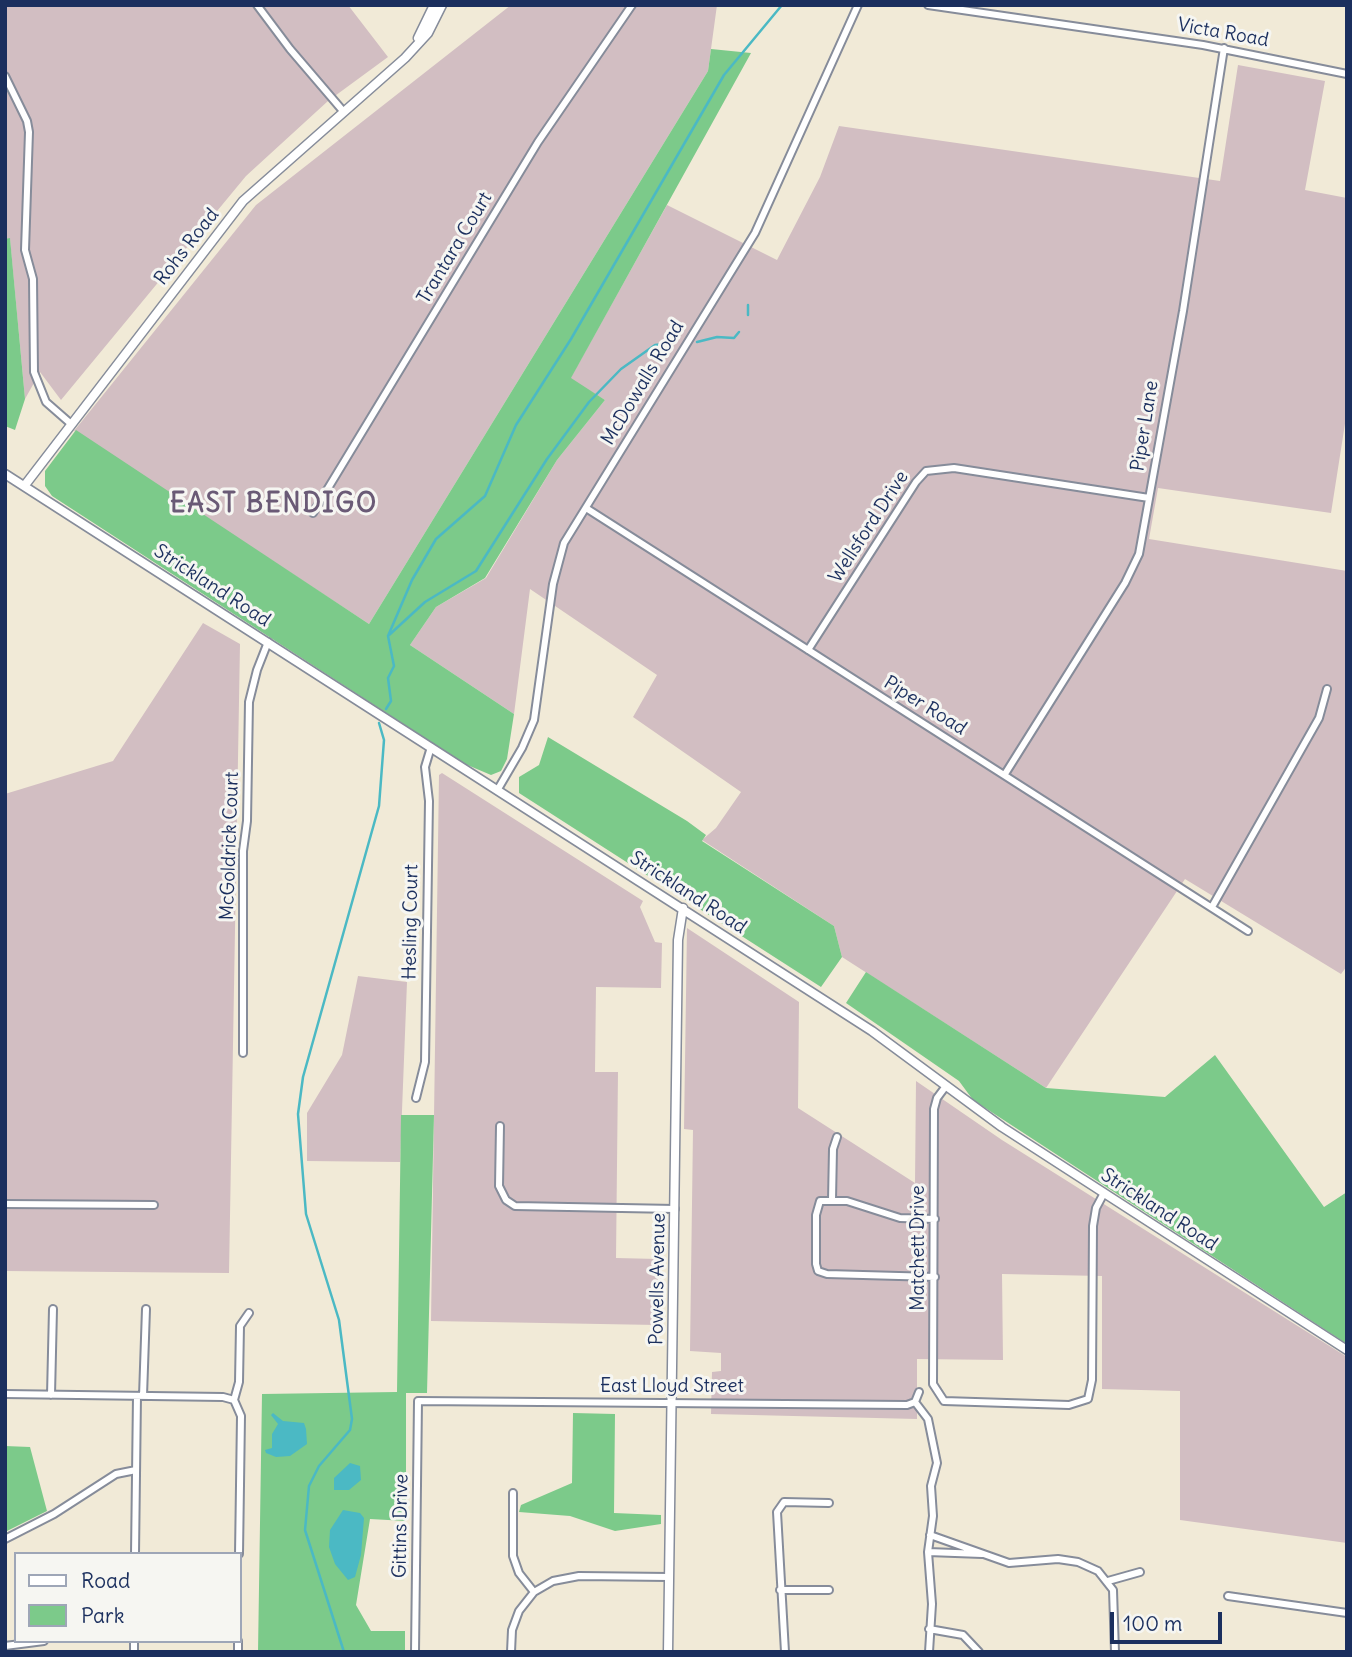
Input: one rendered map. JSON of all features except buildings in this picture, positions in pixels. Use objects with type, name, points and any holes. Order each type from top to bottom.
[{"type":"main road","name":"Rohs Road","points":[[405,58],[434,5]]},
{"type":"main road","name":"Rohs Road","points":[[25,485],[243,201],[405,58],[428,33],[442,5]]},
{"type":"main road","name":"Strickland Road","points":[[5,474],[872,1031],[988,1117],[1347,1350]]},
{"type":"main road","name":"Powells Avenue","points":[[668,1652],[678,940],[683,908]]},
{"type":"street","points":[[257,5],[290,49],[344,111]]},
{"type":"street","name":"Trantara Court","points":[[313,513],[538,142],[632,5]]},
{"type":"street","name":"McDowalls Road","points":[[498,789],[522,748],[534,720],[557,563],[568,534],[766,212],[858,5]]},
{"type":"street","name":"Victa Road","points":[[928,5],[1224,48],[1347,74]]},
{"type":"street","name":"Piper Lane","points":[[1005,774],[1130,575],[1141,545],[1183,311],[1224,48]]},
{"type":"street","points":[[5,76],[27,121],[29,132],[25,250],[33,279],[34,372],[47,402],[70,423]]},
{"type":"street","name":"Wellsford Drive","points":[[808,650],[916,482],[926,471],[954,468],[1149,498]]},
{"type":"street","name":"Piper Road","points":[[586,508],[1248,931]]},
{"type":"street","name":"McGoldrick Court","points":[[243,1053],[243,851],[247,821],[249,702],[268,642]]},
{"type":"street","points":[[1212,907],[1319,718],[1327,689]]},
{"type":"street","name":"Hesling Court","points":[[416,1098],[425,1062],[429,801],[425,767],[431,747]]},
{"type":"street","name":"Matchett Drive","points":[[946,1086],[937,1098],[934,1110],[933,1384],[941,1398],[953,1403],[1069,1405],[1084,1402],[1092,1385],[1093,1226],[1096,1208],[1104,1193]]},
{"type":"street","points":[[499,1126],[499,1186],[510,1204],[527,1208],[675,1209]]},
{"type":"street","points":[[832,1200],[833,1149],[837,1137]]},
{"type":"street","points":[[935,1219],[900,1218],[832,1200],[820,1202],[817,1208],[818,1271],[827,1274],[935,1277]]},
{"type":"street","points":[[5,1204],[154,1205]]},
{"type":"street","points":[[51,1395],[53,1309]]},
{"type":"street","points":[[135,1552],[136,1470],[146,1309]]},
{"type":"street","points":[[239,1552],[241,1416],[234,1400],[239,1387],[240,1326],[249,1313]]},
{"type":"street","points":[[919,1392],[915,1402],[928,1419],[936,1454],[931,1486],[933,1516],[928,1552],[932,1597],[929,1652]]},
{"type":"street","points":[[5,1394],[234,1400]]},
{"type":"street","name":"East Lloyd Street","points":[[418,1401],[907,1405],[915,1402]]},
{"type":"street","name":"Gittins Drive","points":[[415,1652],[418,1401]]},
{"type":"street","points":[[5,1539],[54,1514],[116,1474],[136,1470]]},
{"type":"street","points":[[513,1493],[513,1556],[519,1573],[534,1592]]},
{"type":"street","points":[[785,1652],[778,1508],[784,1502],[829,1503]]},
{"type":"street","points":[[930,1535],[1009,1563],[1052,1559],[1072,1560],[1091,1567],[1108,1581],[1114,1601],[1115,1652]]},
{"type":"street","points":[[928,1552],[984,1555]]},
{"type":"street","points":[[1108,1581],[1139,1572]]},
{"type":"street","points":[[510,1652],[516,1617],[534,1592],[554,1581],[570,1577],[669,1577]]},
{"type":"street","points":[[780,1590],[829,1590]]},
{"type":"street","points":[[1228,1596],[1347,1613]]},
{"type":"street","points":[[929,1629],[962,1635],[979,1652]]},
{"type":"street","points":[[5,1646],[28,1643]]},
{"type":"shaded area","points":[[5,5],[348,5],[388,57],[328,101],[246,176],[61,400],[40,372],[25,399],[10,239],[5,239]]},
{"type":"shaded area","points":[[511,5],[717,5],[708,71],[369,624],[74,431],[256,205]]},
{"type":"shaded area","points":[[1238,65],[1325,81],[1305,190],[1347,198],[1347,411],[1331,513],[1158,488],[1149,539],[1347,571],[1347,966],[1341,974],[1185,879],[1046,1088],[842,957],[834,926],[702,840],[716,828],[741,792],[633,717],[657,675],[530,589],[514,714],[410,645],[436,607],[486,578],[557,460],[605,400],[570,379],[667,205],[777,260],[820,177],[839,126],[1220,181]]},
{"type":"shaded area","points":[[203,623],[240,644],[229,1273],[5,1271],[5,794],[113,761]]},
{"type":"shaded area","points":[[442,773],[643,901],[640,907],[655,942],[662,943],[661,988],[596,987],[595,1072],[618,1072],[616,1258],[658,1259],[657,1325],[431,1321],[439,775]]},
{"type":"shaded area","points":[[687,928],[799,1002],[798,1108],[915,1183],[916,1081],[1002,1140],[1347,1357],[1347,1543],[1180,1520],[1180,1391],[1102,1389],[1102,1276],[1002,1274],[1003,1360],[917,1359],[917,1419],[711,1414],[712,1372],[721,1371],[721,1353],[690,1351],[693,1130],[684,1129]]},
{"type":"shaded area","points":[[358,976],[407,982],[400,1162],[307,1161],[307,1113],[342,1055]]},
{"type":"green space","points":[[711,49],[751,53],[571,378],[605,400],[557,460],[485,578],[436,607],[410,645],[514,714],[507,759],[501,771],[491,775],[465,764],[52,496],[45,486],[45,471],[76,430],[369,624],[708,71]]},
{"type":"green space","points":[[10,238],[25,399],[15,430],[5,426],[5,239]]},
{"type":"green space","points":[[548,737],[687,821],[706,835],[702,841],[834,926],[842,957],[821,987],[519,793],[519,777],[539,765]]},
{"type":"green space","points":[[866,972],[1046,1088],[1165,1097],[1215,1055],[1324,1207],[1347,1192],[1347,1344],[973,1100],[959,1081],[846,1003]]},
{"type":"green space","points":[[401,1115],[434,1115],[427,1393],[406,1393],[406,1521],[370,1519],[356,1605],[371,1631],[405,1631],[405,1652],[258,1652],[262,1394],[397,1392]]},
{"type":"green space","points":[[573,1413],[615,1414],[614,1513],[661,1515],[661,1524],[615,1531],[570,1516],[519,1512],[521,1505],[572,1483]]},
{"type":"green space","points":[[5,1446],[30,1447],[47,1511],[5,1532]]},
{"type":"water","points":[[273,1413],[283,1421],[304,1423],[307,1444],[290,1456],[276,1457],[266,1453],[265,1450],[272,1448],[272,1434],[278,1424],[271,1415]]},
{"type":"water","points":[[350,1463],[360,1466],[361,1480],[349,1490],[334,1490],[334,1478]]},
{"type":"water","points":[[343,1510],[360,1513],[364,1518],[361,1555],[355,1577],[348,1580],[335,1564],[329,1547],[330,1530]]},
{"type":"waterway","points":[[388,636],[412,580],[436,539],[485,496],[516,425],[571,339],[724,75],[782,5]]},
{"type":"waterway","points":[[748,305],[748,315]]},
{"type":"waterway","points":[[697,342],[717,337],[734,338],[739,332]]},
{"type":"waterway","points":[[386,709],[391,701],[388,678],[394,666],[388,636],[425,602],[476,571],[547,459],[589,402],[621,369],[655,345],[672,343]]},
{"type":"waterway","points":[[344,1652],[305,1530],[309,1486],[319,1466],[350,1430],[352,1419],[339,1320],[306,1214],[298,1114],[303,1077],[379,806],[384,740],[379,723]]},
{"type":"district","name":"EAST BENDIGO","points":[[274,505]]}]
